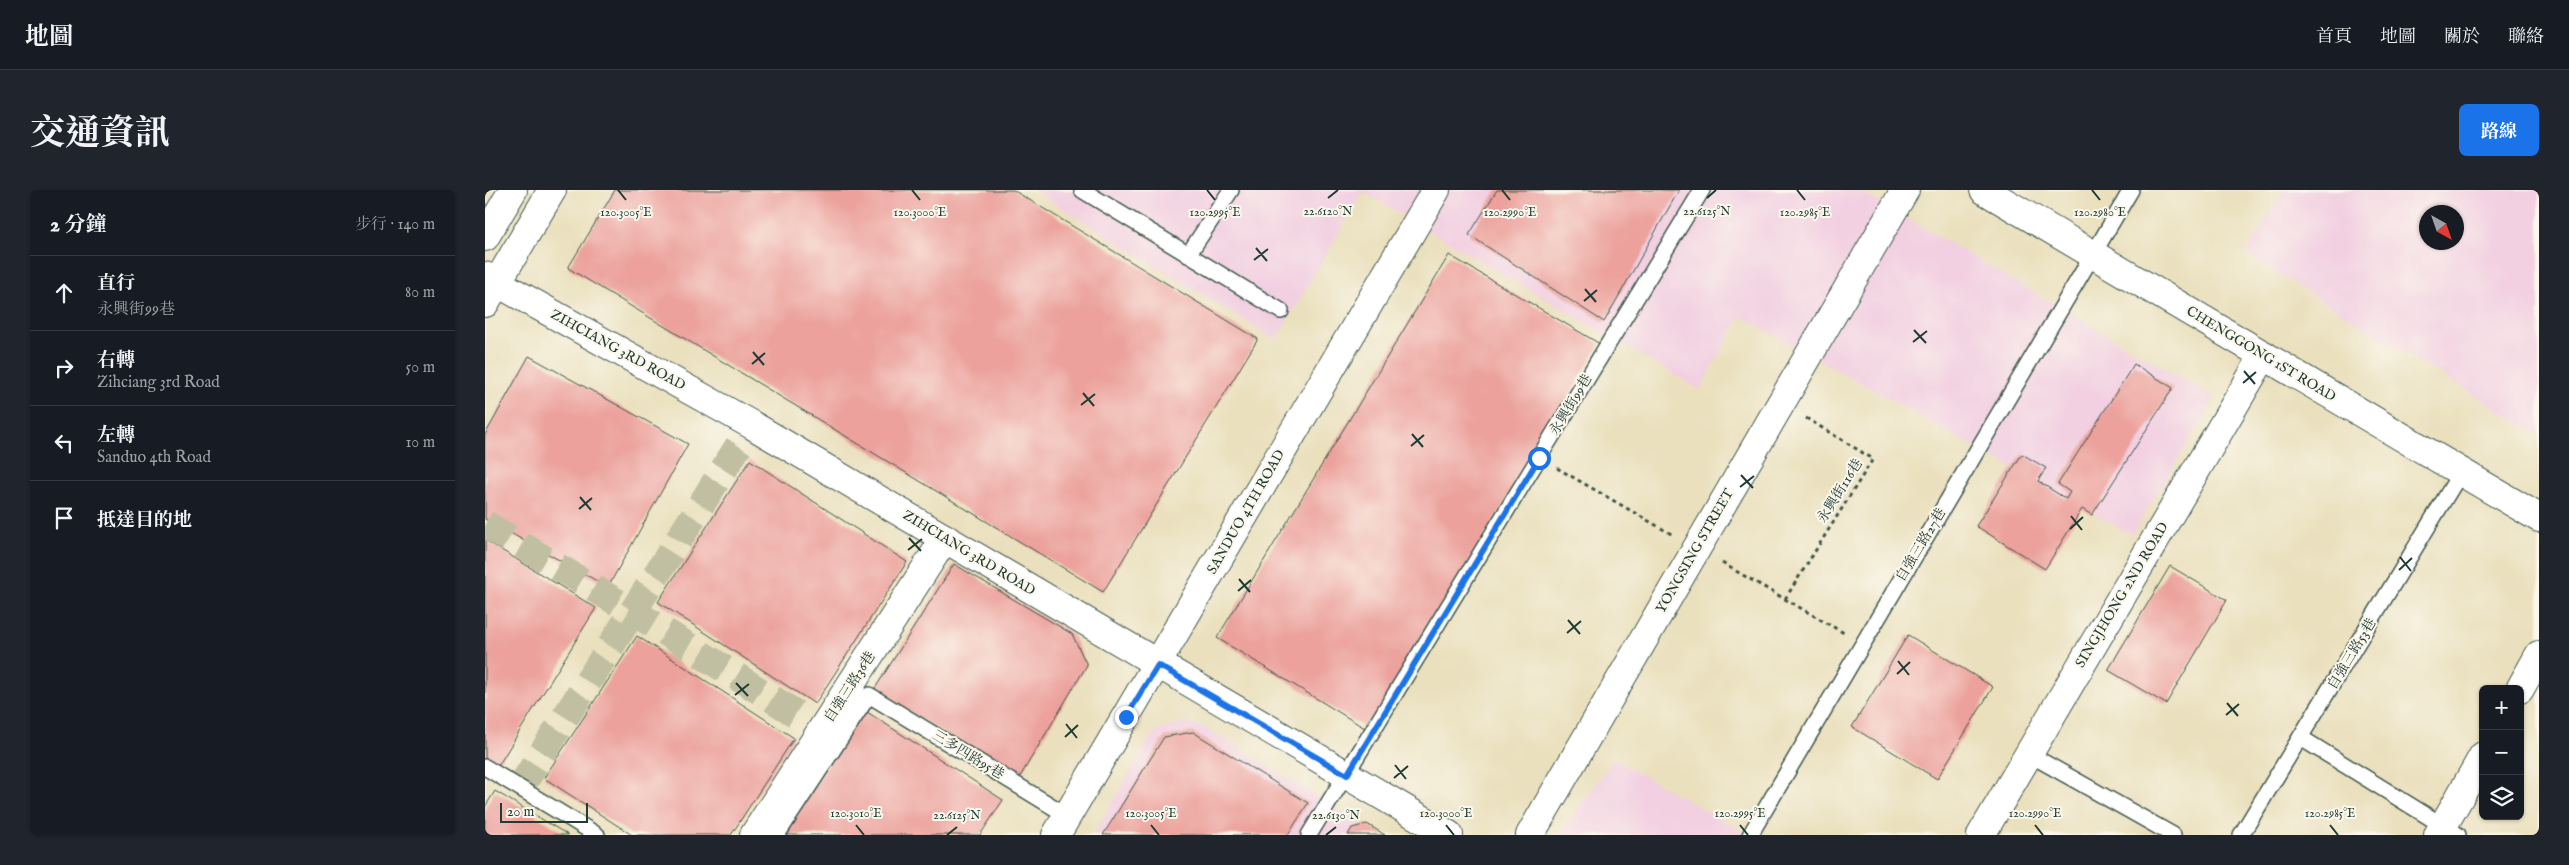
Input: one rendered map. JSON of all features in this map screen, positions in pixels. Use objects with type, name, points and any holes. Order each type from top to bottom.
[{"type":"street","points":[[485,237],[513,190]]},
{"type":"street","points":[[489,287],[553,190]]},
{"type":"street","name":"SANDUO 4TH ROAD","points":[[1062,825],[1158,665],[1436,190]]},
{"type":"street","name":"YONGSING STREET","points":[[1530,835],[1905,190]]},
{"type":"street","name":"CHENGGONG 1ST ROAD","points":[[1984,190],[2539,518]]},
{"type":"street","name":"ZIHCIANG 3RD ROAD","points":[[489,287],[752,425],[1449,835]]},
{"type":"street","name":"SINGJHONG 2ND ROAD","points":[[1981,835],[2264,355]]},
{"type":"street","name":"自強三路36巷","points":[[754,835],[945,538]]},
{"type":"street","points":[[2522,685],[2539,656]]},
{"type":"street","points":[[2446,832],[2479,764]]},
{"type":"lane","points":[[1082,190],[1281,311]]},
{"type":"lane","points":[[1187,255],[1231,190]]},
{"type":"lane","name":"永興街99巷","points":[[1309,835],[1702,190]]},
{"type":"lane","name":"自強三路27巷","points":[[1750,835],[2131,190]]},
{"type":"lane","name":"自強三路53巷","points":[[2241,835],[2461,472]]},
{"type":"lane","name":"三多四路95巷","points":[[822,731],[869,695],[1062,825]]},
{"type":"lane","points":[[777,835],[822,731]]},
{"type":"lane","points":[[2301,738],[2446,832]]},
{"type":"lane","points":[[2029,754],[2173,835]]},
{"type":"lane","points":[[485,767],[597,835]]},
{"type":"path","name":"永興街116巷","points":[[1782,403],[1873,460],[1785,599]]},
{"type":"shaded area","points":[[1033,190],[1858,190],[2215,398],[2132,535],[1741,316],[1700,390],[1363,192],[1276,340]]},
{"type":"shaded area","points":[[2284,190],[2539,190],[2539,435],[2246,254]]},
{"type":"shaded area","points":[[1186,722],[1208,729],[1379,835],[1093,835],[1154,732]]},
{"type":"shaded area","points":[[1613,759],[1750,835],[1560,835]]},
{"type":"building","points":[[615,190],[1013,190],[1258,339],[1103,592],[568,268]]},
{"type":"building","points":[[1497,190],[1679,190],[1604,322],[1469,235]]},
{"type":"building","points":[[1449,255],[1600,344],[1368,730],[1217,638]]},
{"type":"building","points":[[529,356],[688,444],[608,587],[485,519],[485,435]]},
{"type":"building","points":[[2134,364],[2173,388],[2092,515],[2082,509],[2045,569],[1976,526],[2022,454],[2046,468],[2038,481],[2066,499],[2070,492],[2058,484]]},
{"type":"building","points":[[750,460],[907,562],[815,704],[658,602]]},
{"type":"building","points":[[485,540],[596,608],[498,766],[485,758]]},
{"type":"building","points":[[954,564],[1072,634],[1087,665],[1018,780],[874,690]]},
{"type":"building","points":[[2170,566],[2227,600],[2166,704],[2108,670]]},
{"type":"building","points":[[1908,635],[1993,687],[1937,779],[1852,727]]},
{"type":"building","points":[[637,636],[794,738],[731,835],[632,835],[544,778]]},
{"type":"building","points":[[864,710],[1003,800],[980,835],[782,835]]},
{"type":"building","points":[[1193,732],[1308,803],[1288,835],[1103,835],[1164,737]]},
{"type":"building","points":[[495,791],[568,835],[485,835],[485,807]]},
{"type":"building","points":[[1367,824],[1385,835],[1348,835],[1352,828]]},
{"type":"tunnel","points":[[520,788],[752,425]]},
{"type":"tunnel","points":[[485,524],[632,611],[806,720]]},
{"type":"route","points":[[1126,717],[1158,665],[1347,775],[1539,458]]}]
